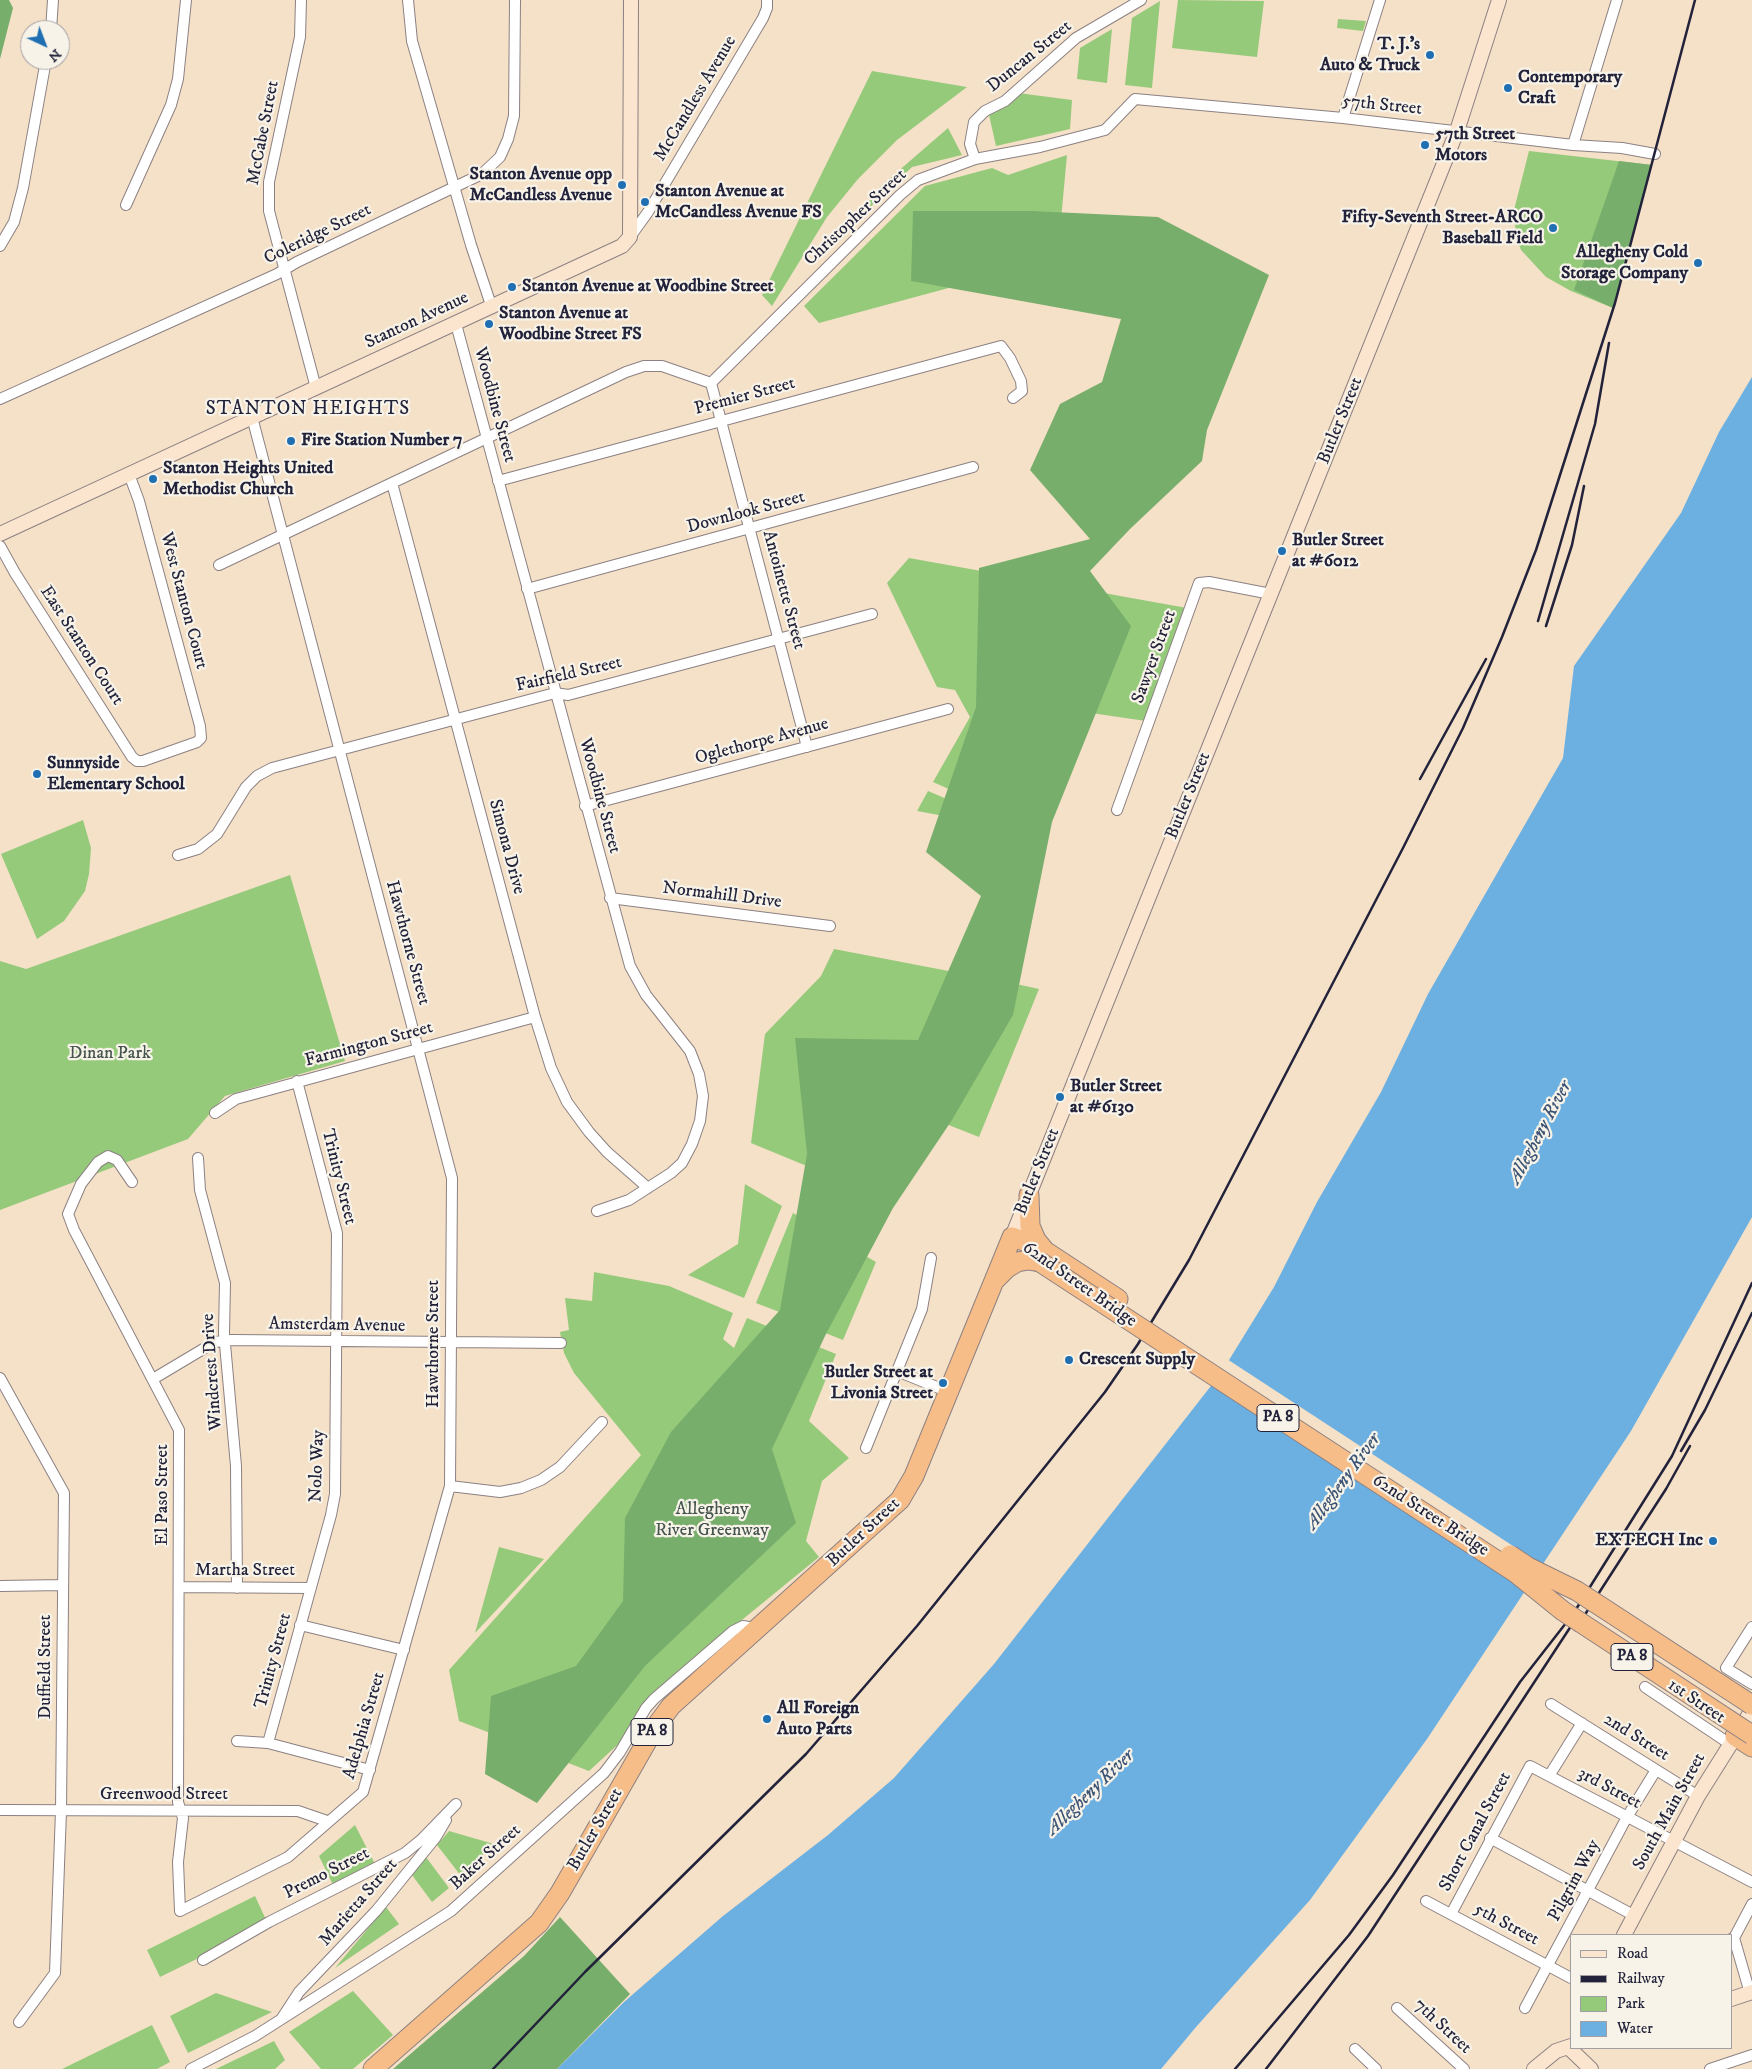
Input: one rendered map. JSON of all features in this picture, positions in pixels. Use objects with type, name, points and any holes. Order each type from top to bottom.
[{"type":"highway","points":[[1029,1195],[1029,1218],[1034,1252]]},
{"type":"highway","name":"62nd Street Bridge","points":[[1012,1237],[1522,1570],[1563,1611],[1752,1747]]},
{"type":"highway","name":"Butler Street","points":[[373,2069],[539,1923],[560,1893],[659,1721],[678,1700],[900,1500],[914,1476],[1012,1237]]},
{"type":"highway","name":"PA 8","points":[[994,1281],[1007,1268],[1034,1252]]},
{"type":"highway","points":[[1522,1570],[1752,1720]]},
{"type":"highway","name":"62nd Street Bridge","points":[[1522,1570],[1577,1591],[1752,1705]]},
{"type":"main road","points":[[630,237],[631,0]]},
{"type":"main road","name":"Butler Street","points":[[1012,1237],[1457,132],[1499,0]]},
{"type":"main road","name":"Stanton Avenue","points":[[0,534],[492,308],[622,246],[630,237]]},
{"type":"main road","name":"South Main Street","points":[[1629,1934],[1635,1916],[1698,1796],[1739,1738],[1752,1710]]},
{"type":"main road","points":[[1732,1999],[1751,1992]]},
{"type":"main road","points":[[1534,2069],[1556,2051],[1570,2044]]},
{"type":"main road","points":[[1574,2049],[1591,2069]]},
{"type":"street","points":[[52,20],[53,0]]},
{"type":"street","points":[[126,205],[170,105],[178,79],[186,0]]},
{"type":"street","name":"McCabe Street","points":[[301,0],[300,37],[269,182],[269,211],[316,388]]},
{"type":"street","points":[[408,0],[412,41],[456,186],[471,245],[492,308]]},
{"type":"street","name":"Coleridge Street","points":[[0,399],[285,269],[482,174],[500,157],[508,139],[514,116],[515,0]]},
{"type":"street","name":"McCandless Avenue","points":[[630,237],[648,212],[763,18],[767,8],[767,0]]},
{"type":"street","name":"Duncan Street","points":[[974,159],[970,144],[974,122],[986,111],[1005,101],[1076,38],[1141,0]]},
{"type":"street","points":[[1343,118],[1380,0]]},
{"type":"street","points":[[1573,145],[1617,0]]},
{"type":"street","points":[[0,246],[14,222],[23,188],[44,70]]},
{"type":"street","name":"Christopher Street","points":[[711,383],[900,195],[918,180],[974,159],[1040,147],[1105,130],[1135,99]]},
{"type":"street","name":"57th Street","points":[[1135,99],[1343,118],[1573,145],[1622,148],[1655,154]]},
{"type":"street","name":"Woodbine Street","points":[[456,324],[585,806],[630,966],[646,995],[690,1050],[699,1074],[703,1096],[700,1121],[692,1144],[682,1162],[672,1173],[629,1200],[597,1211]]},
{"type":"street","name":"Premier Street","points":[[498,481],[1001,346],[1010,358],[1021,381],[1022,391],[1013,398]]},
{"type":"street","points":[[219,565],[644,366],[662,366],[711,383]]},
{"type":"street","name":"Antoinette Street","points":[[711,383],[807,747]]},
{"type":"street","name":"Hawthorne Street","points":[[252,417],[452,1178],[450,1486]]},
{"type":"street","name":"Downlook Street","points":[[527,589],[750,530],[973,467]]},
{"type":"street","name":"West Stanton Court","points":[[129,474],[140,502],[200,726],[201,738],[197,742],[148,760],[137,761]]},
{"type":"street","name":"Simona Drive","points":[[392,483],[454,720],[535,1017],[551,1068],[567,1102],[607,1152],[648,1188]]},
{"type":"street","name":"East Stanton Court","points":[[0,546],[15,573],[137,761]]},
{"type":"street","name":"Sawyer Street","points":[[1118,810],[1199,583],[1209,582],[1271,594]]},
{"type":"street","name":"Fairfield Street","points":[[178,855],[198,849],[217,834],[246,787],[257,776],[272,768],[555,693],[564,696],[872,614]]},
{"type":"street","name":"Oglethorpe Avenue","points":[[585,806],[948,709]]},
{"type":"street","name":"Normahill Drive","points":[[610,898],[830,926]]},
{"type":"street","name":"Farmington Street","points":[[215,1113],[236,1099],[535,1017]]},
{"type":"street","name":"Trinity Street","points":[[297,1081],[337,1233],[336,1341]]},
{"type":"street","name":"El Paso Street","points":[[132,1182],[118,1160],[108,1156],[98,1162],[81,1184],[68,1214],[74,1230],[179,1430],[178,1802],[183,1818],[178,1862],[180,1911]]},
{"type":"street","name":"Windcrest Drive","points":[[198,1158],[200,1190],[225,1283],[225,1341],[236,1466],[237,1588]]},
{"type":"street","points":[[866,1448],[925,1300],[931,1258]]},
{"type":"street","name":"Amsterdam Avenue","points":[[152,1378],[215,1342],[225,1341],[561,1343]]},
{"type":"street","name":"Nolo Way","points":[[311,1588],[335,1494],[336,1341]]},
{"type":"street","points":[[897,1371],[949,1392]]},
{"type":"street","name":"Duffield Street","points":[[0,1378],[64,1493],[61,1811],[55,1972],[19,2022]]},
{"type":"street","points":[[450,1486],[500,1492],[521,1488],[541,1480],[560,1467],[602,1422]]},
{"type":"street","name":"Adelphia Street","points":[[180,1911],[288,1857],[327,1821],[363,1792],[450,1486]]},
{"type":"street","points":[[0,1586],[63,1585]]},
{"type":"street","name":"Martha Street","points":[[179,1587],[311,1588]]},
{"type":"street","name":"Trinity Street","points":[[268,1743],[311,1588]]},
{"type":"street","points":[[300,1625],[404,1650]]},
{"type":"street","name":"Baker Street","points":[[191,2069],[240,2044],[282,2019],[460,1903],[604,1773],[620,1752],[646,1708],[654,1699],[733,1630],[742,1626],[758,1628]]},
{"type":"street","points":[[1752,1627],[1726,1668],[1752,1684]]},
{"type":"street","name":"1st Street","points":[[1644,1687],[1739,1738]]},
{"type":"street","name":"2nd Street","points":[[1551,1704],[1698,1796]]},
{"type":"street","points":[[1550,1776],[1582,1723]]},
{"type":"street","points":[[237,1741],[268,1743],[370,1770]]},
{"type":"street","name":"3rd Street","points":[[1530,1766],[1752,1882]]},
{"type":"street","name":"Short Canal Street","points":[[1451,1914],[1530,1766]]},
{"type":"street","name":"Pilgrim Way","points":[[1525,2008],[1627,1817],[1656,1770]]},
{"type":"street","name":"Marietta Street","points":[[282,2019],[294,1998],[376,1911],[436,1837],[456,1804]]},
{"type":"street","name":"Premo Street","points":[[203,1960],[269,1922],[405,1853],[421,1840],[456,1804]]},
{"type":"street","name":"Greenwood Street","points":[[0,1810],[298,1811],[327,1821]]},
{"type":"street","points":[[1490,1838],[1635,1916]]},
{"type":"street","name":"5th Street","points":[[1426,1901],[1570,1977]]},
{"type":"street","points":[[1751,1992],[1732,1938],[1752,1904]]},
{"type":"street","name":"7th Street","points":[[1397,2008],[1464,2069]]},
{"type":"street","points":[[1356,2049],[1376,2069]]},
{"type":"street","points":[[1710,2069],[1752,2055]]},
{"type":"green space","points":[[0,0],[9,0],[13,8],[0,59]]},
{"type":"green space","points":[[1178,0],[1264,1],[1257,57],[1172,48]]},
{"type":"green space","points":[[1160,1],[1152,88],[1125,85],[1132,18]]},
{"type":"green space","points":[[1338,19],[1366,21],[1363,31],[1337,28]]},
{"type":"green space","points":[[1112,29],[1107,83],[1077,79],[1080,48]]},
{"type":"green space","points":[[872,71],[967,87],[897,140],[858,179],[827,217],[772,306],[762,295]]},
{"type":"green space","points":[[1018,93],[1072,100],[1070,129],[996,146],[989,115]]},
{"type":"green space","points":[[948,128],[962,155],[912,167],[842,234],[881,186]]},
{"type":"green space","points":[[1529,151],[1652,165],[1613,308],[1571,291],[1546,277],[1521,250],[1516,237],[1514,210]]},
{"type":"green space","points":[[1067,155],[1059,241],[993,276],[819,323],[804,306],[925,186],[992,168],[1008,175]]},
{"type":"green space","points":[[1619,161],[1652,165],[1613,308],[1574,290]]},
{"type":"green space","points":[[913,211],[1032,211],[1158,217],[1269,275],[1207,430],[1202,461],[1130,529],[1090,571],[1131,626],[1052,822],[1013,1015],[952,1120],[893,1208],[825,1336],[772,1449],[796,1523],[645,1666],[537,1803],[485,1774],[491,1696],[576,1666],[623,1601],[625,1518],[671,1432],[780,1310],[807,1154],[795,1038],[918,1040],[981,896],[926,852],[976,707],[979,568],[1090,539],[1030,470],[1060,404],[1102,382],[1121,319],[911,281]]},
{"type":"green space","points":[[909,558],[1187,608],[1146,721],[1084,712],[978,802],[933,782],[970,717],[955,690],[937,687],[887,583]]},
{"type":"green space","points":[[928,791],[975,811],[971,821],[917,811]]},
{"type":"green space","points":[[83,820],[91,848],[89,874],[85,891],[64,921],[37,939],[1,854]]},
{"type":"green space","name":"Dinan Park","points":[[290,875],[345,1061],[225,1096],[188,1139],[0,1210],[0,961],[26,969]]},
{"type":"green space","points":[[834,949],[985,978],[894,1202],[751,1143],[765,1034],[821,976]]},
{"type":"green space","points":[[998,980],[1039,989],[979,1137],[941,1122]]},
{"type":"green space","points":[[745,1184],[782,1206],[744,1298],[688,1275],[738,1244]]},
{"type":"green space","points":[[793,1213],[829,1234],[795,1318],[756,1303]]},
{"type":"green space","points":[[840,1241],[876,1262],[843,1340],[805,1325]]},
{"type":"green space","name":"Allegheny River Greenway","points":[[594,1272],[669,1286],[733,1313],[723,1339],[734,1348],[747,1318],[836,1354],[809,1421],[849,1458],[822,1481],[806,1541],[819,1557],[699,1655],[623,1740],[589,1771],[459,1721],[449,1670],[641,1455],[574,1373],[564,1353],[560,1332],[569,1330],[565,1298],[592,1301]]},
{"type":"green space","points":[[499,1547],[544,1559],[475,1633]]},
{"type":"green space","points":[[355,1825],[378,1870],[336,1891],[319,1856]]},
{"type":"green space","points":[[449,1831],[494,1844],[461,1876],[437,1845]]},
{"type":"green space","points":[[426,1857],[449,1888],[432,1902],[412,1875]]},
{"type":"green space","points":[[255,1896],[268,1924],[160,1977],[147,1950]]},
{"type":"green space","points":[[386,1907],[399,1924],[335,1968]]},
{"type":"green space","points":[[560,1917],[630,1994],[557,2069],[393,2069],[524,1956]]},
{"type":"green space","points":[[353,1991],[393,2035],[353,2069],[321,2069],[289,2032]]},
{"type":"green space","points":[[216,1993],[272,2012],[188,2053],[170,2016]]},
{"type":"green space","points":[[152,2025],[170,2062],[157,2069],[62,2069]]},
{"type":"green space","points":[[274,2041],[285,2060],[275,2069],[216,2069]]},
{"type":"water","name":"Allegheny River","points":[[1752,377],[1752,1217],[1631,1431],[1427,1739],[1310,1900],[1196,2027],[1161,2069],[557,2069],[624,2002],[723,1916],[828,1835],[894,1778],[994,1664],[1221,1373],[1274,1287],[1317,1202],[1381,1092],[1428,994],[1563,758],[1574,666],[1681,513],[1719,432]]},
{"type":"pier","points":[[1227,1359],[1536,1561],[1529,1590],[1219,1372]]},
{"type":"railway","points":[[493,2069],[585,1972],[806,1754],[917,1626],[1105,1392],[1138,1344],[1189,1260],[1403,848],[1463,728],[1502,637],[1536,550],[1615,303],[1695,0]]},
{"type":"railway","points":[[1538,621],[1595,424],[1609,343]]},
{"type":"railway","points":[[1546,626],[1572,545],[1584,486]]},
{"type":"railway","points":[[1420,779],[1486,659]]},
{"type":"railway","points":[[1235,2069],[1349,1935],[1393,1875],[1520,1682],[1573,1614],[1672,1456],[1752,1283]]},
{"type":"railway","points":[[1681,1451],[1705,1410],[1752,1313]]},
{"type":"railway","points":[[1575,1630],[1666,1489],[1690,1446]]},
{"type":"railway","points":[[1266,2069],[1368,1936],[1575,1620]]},
{"type":"place","name":"T. J.'s Auto & Truck","points":[[1430,55]]},
{"type":"place","name":"Contemporary Craft","points":[[1508,88]]},
{"type":"place","name":"57th Street Motors","points":[[1425,145]]},
{"type":"place","name":"Stanton Avenue opp McCandless Avenue","points":[[622,185]]},
{"type":"place","name":"Stanton Avenue at McCandless Avenue FS","points":[[645,202]]},
{"type":"place","name":"Fifty-Seventh Street-ARCO Baseball Field","points":[[1553,228]]},
{"type":"place","name":"Allegheny Cold Storage Company","points":[[1698,263]]},
{"type":"place","name":"Stanton Avenue at Woodbine Street","points":[[512,287]]},
{"type":"place","name":"Stanton Avenue at Woodbine Street FS","points":[[489,324]]},
{"type":"place","name":"Fire Station Number 7","points":[[291,441]]},
{"type":"place","name":"Stanton Heights United Methodist Church","points":[[153,479]]},
{"type":"place","name":"Butler Street at #6012","points":[[1282,551]]},
{"type":"place","name":"Sunnyside Elementary School","points":[[37,774]]},
{"type":"place","name":"Butler Street at #6130","points":[[1060,1097]]},
{"type":"place","name":"Crescent Supply","points":[[1069,1360]]},
{"type":"place","name":"Butler Street at Livonia Street","points":[[943,1383]]},
{"type":"place","name":"EXTECH Inc","points":[[1713,1541]]},
{"type":"place","name":"All Foreign Auto Parts","points":[[767,1719]]},
{"type":"district","name":"STANTON HEIGHTS","points":[[308,410]]}]
